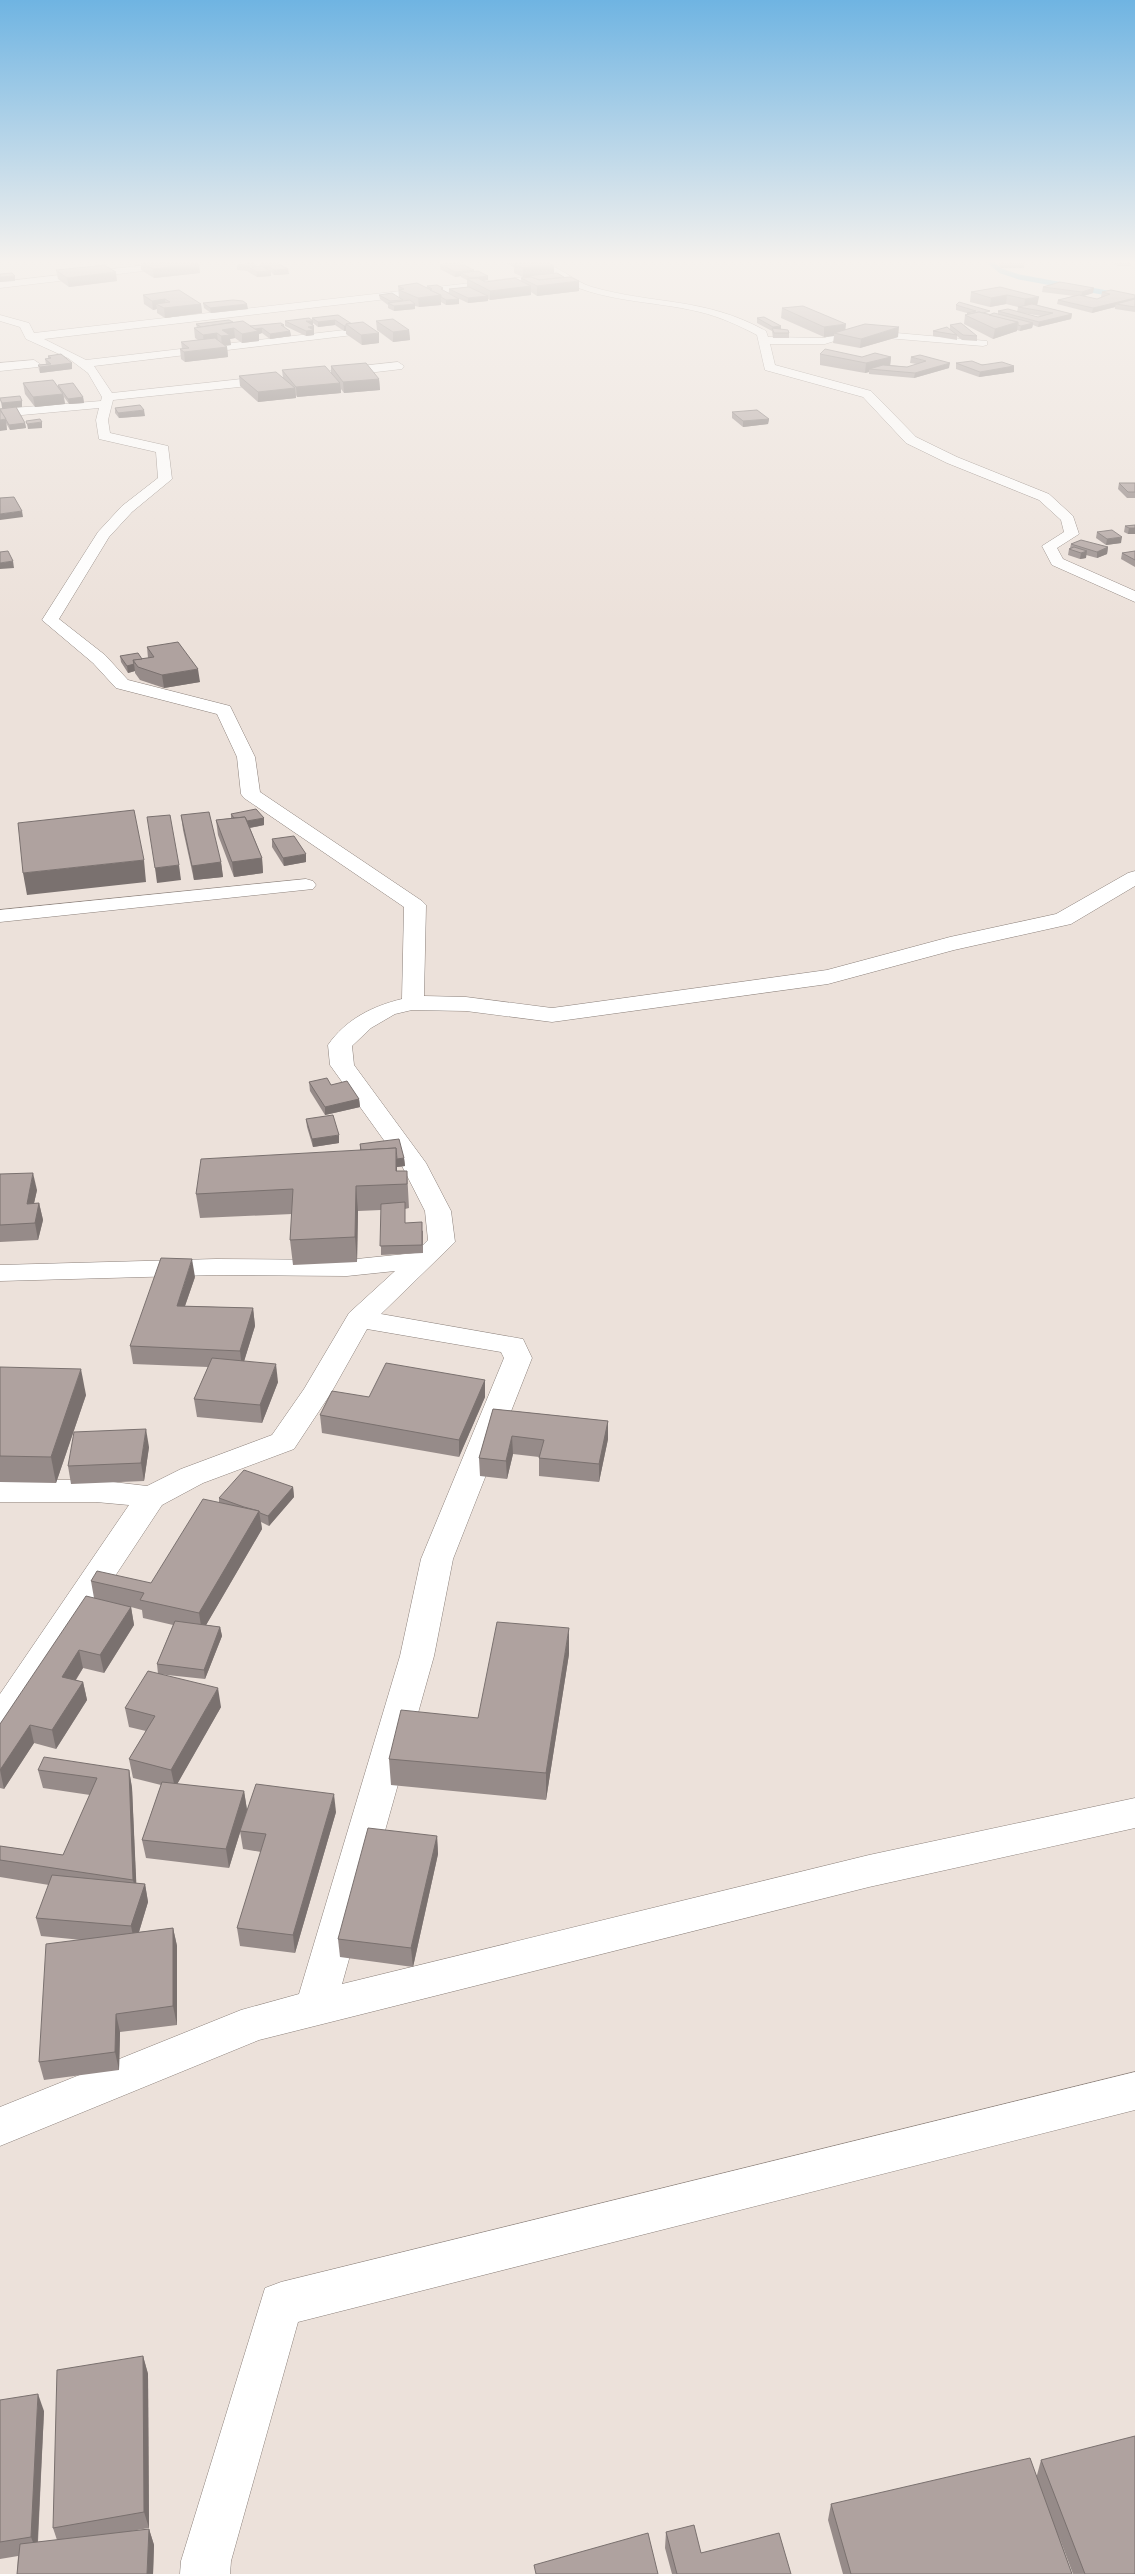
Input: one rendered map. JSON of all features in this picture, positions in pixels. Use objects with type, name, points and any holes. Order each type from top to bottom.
[{"type":"street","points":[[98,383],[106,400],[102,420],[104,436],[163,449],[165,479],[127,509],[103,535],[50,620],[99,659],[122,684],[224,710],[246,757],[251,794],[415,905],[413,1003]]},
{"type":"street","points":[[0,413],[248,383]]},
{"type":"street","points":[[828,383],[867,394],[911,440],[952,460],[1044,497],[1068,519],[1072,534],[1049,546],[1057,562],[1135,597]]},
{"type":"street","points":[[0,1491],[96,1491],[150,1496],[192,1476],[283,1442],[316,1393],[358,1319],[442,1242],[438,1211],[413,1163],[342,1065],[340,1045],[353,1029],[373,1014],[396,1006],[425,1001],[520,1014],[552,1014],[828,978],[950,944],[1062,919],[1135,878]]},
{"type":"street","points":[[0,916],[306,885]]},
{"type":"street","points":[[0,1273],[216,1267],[347,1268],[422,1260]]},
{"type":"street","points":[[315,2008],[417,1656],[437,1559],[518,1358],[513,1345],[358,1319]]},
{"type":"street","points":[[0,1722],[150,1496]]},
{"type":"street","points":[[0,2127],[255,2023],[869,1871],[1135,1813]]},
{"type":"street","points":[[205,2574],[206,2561],[281,2304],[1135,2091]]},
{"type":"building","points":[[23,383],[55,383],[63,394],[33,397]]},
{"type":"building","points":[[73,383],[83,397],[68,399],[58,385]]},
{"type":"building","points":[[247,383],[289,383],[295,388],[258,392]]},
{"type":"building","points":[[293,383],[339,383],[296,387]]},
{"type":"building","points":[[20,396],[22,401],[2,403],[0,399],[0,398]]},
{"type":"building","points":[[140,405],[144,410],[118,413],[115,408]]},
{"type":"building","points":[[16,407],[25,423],[9,425],[0,409]]},
{"type":"building","points":[[0,410],[6,419],[0,420]]},
{"type":"building","points":[[757,410],[769,419],[743,421],[732,412]]},
{"type":"building","points":[[40,419],[42,422],[27,424],[26,421]]},
{"type":"building","points":[[1119,483],[1135,483],[1135,492],[1128,492]]},
{"type":"building","points":[[14,497],[22,511],[0,514],[0,498]]},
{"type":"building","points":[[1135,525],[1135,528],[1125,526]]},
{"type":"building","points":[[1112,530],[1122,537],[1107,539],[1097,532]]},
{"type":"building","points":[[1081,540],[1108,547],[1097,552],[1071,544]]},
{"type":"building","points":[[1074,547],[1087,551],[1081,553],[1069,549]]},
{"type":"building","points":[[8,551],[13,561],[0,563],[0,552]]},
{"type":"building","points":[[1135,551],[1135,560],[1122,553]]},
{"type":"building","points":[[178,642],[198,669],[162,675],[138,667],[133,660],[154,657],[147,647]]},
{"type":"building","points":[[138,653],[142,659],[133,660],[134,664],[127,666],[120,656]]},
{"type":"building","points":[[256,809],[264,818],[247,821],[245,817],[234,818],[231,814]]},
{"type":"building","points":[[134,810],[144,860],[23,873],[18,823]]},
{"type":"building","points":[[209,812],[221,862],[192,866],[181,815]]},
{"type":"building","points":[[170,815],[179,865],[155,868],[147,817]]},
{"type":"building","points":[[245,817],[262,858],[232,862],[216,820]]},
{"type":"building","points":[[294,836],[306,854],[283,858],[272,839]]},
{"type":"building","points":[[327,1078],[331,1085],[347,1081],[359,1099],[325,1107],[309,1082]]},
{"type":"building","points":[[333,1115],[339,1135],[312,1139],[306,1119]]},
{"type":"building","points":[[399,1139],[404,1158],[397,1159],[396,1148],[361,1150],[360,1144]]},
{"type":"building","points":[[396,1148],[396,1171],[407,1171],[407,1184],[356,1186],[355,1237],[290,1240],[293,1189],[196,1194],[201,1159]]},
{"type":"building","points":[[33,1173],[27,1204],[39,1203],[35,1223],[0,1225],[0,1174]]},
{"type":"building","points":[[405,1202],[405,1223],[422,1222],[422,1245],[380,1246],[381,1204]]},
{"type":"building","points":[[161,1258],[192,1259],[177,1306],[253,1308],[240,1351],[130,1346]]},
{"type":"building","points":[[212,1358],[276,1364],[260,1405],[194,1399]]},
{"type":"building","points":[[386,1363],[485,1380],[459,1440],[320,1415],[332,1391],[369,1397]]},
{"type":"building","points":[[0,1367],[81,1369],[51,1457],[0,1456]]},
{"type":"building","points":[[493,1409],[608,1421],[599,1464],[539,1458],[544,1440],[512,1436],[506,1461],[479,1458]]},
{"type":"building","points":[[146,1429],[141,1463],[68,1466],[74,1432]]},
{"type":"building","points":[[244,1470],[293,1487],[268,1516],[259,1511],[219,1498]]},
{"type":"building","points":[[203,1499],[259,1511],[199,1613],[140,1600],[144,1593],[91,1581],[97,1571],[151,1583]]},
{"type":"building","points":[[86,1596],[131,1607],[100,1655],[79,1650],[62,1677],[83,1682],[52,1730],[30,1725],[0,1770],[0,1724]]},
{"type":"building","points":[[175,1621],[220,1627],[204,1670],[157,1664]]},
{"type":"building","points":[[497,1622],[569,1628],[546,1773],[389,1759],[401,1710],[478,1718]]},
{"type":"building","points":[[148,1671],[218,1688],[171,1770],[129,1759],[155,1716],[125,1708]]},
{"type":"building","points":[[44,1757],[129,1770],[133,1880],[0,1860],[0,1846],[63,1855],[97,1778],[38,1770]]},
{"type":"building","points":[[162,1782],[244,1791],[226,1849],[142,1840]]},
{"type":"building","points":[[256,1784],[334,1794],[293,1935],[237,1928],[266,1834],[240,1831]]},
{"type":"building","points":[[368,1828],[437,1836],[411,1948],[338,1939]]},
{"type":"building","points":[[52,1875],[145,1884],[131,1926],[36,1918]]},
{"type":"building","points":[[173,1928],[173,2006],[116,2014],[115,2052],[39,2062],[46,1944]]},
{"type":"building","points":[[143,2356],[144,2512],[53,2528],[57,2370]]},
{"type":"building","points":[[38,2394],[31,2537],[0,2542],[0,2400]]},
{"type":"building","points":[[1135,2436],[1135,2574],[1085,2574],[1041,2460]]},
{"type":"building","points":[[1030,2458],[1072,2574],[851,2574],[831,2504]]},
{"type":"building","points":[[694,2525],[701,2553],[779,2533],[791,2574],[677,2574],[666,2532]]},
{"type":"building","points":[[149,2529],[147,2574],[17,2574],[20,2544]]},
{"type":"building","points":[[648,2533],[658,2574],[536,2574],[534,2565]]}]
